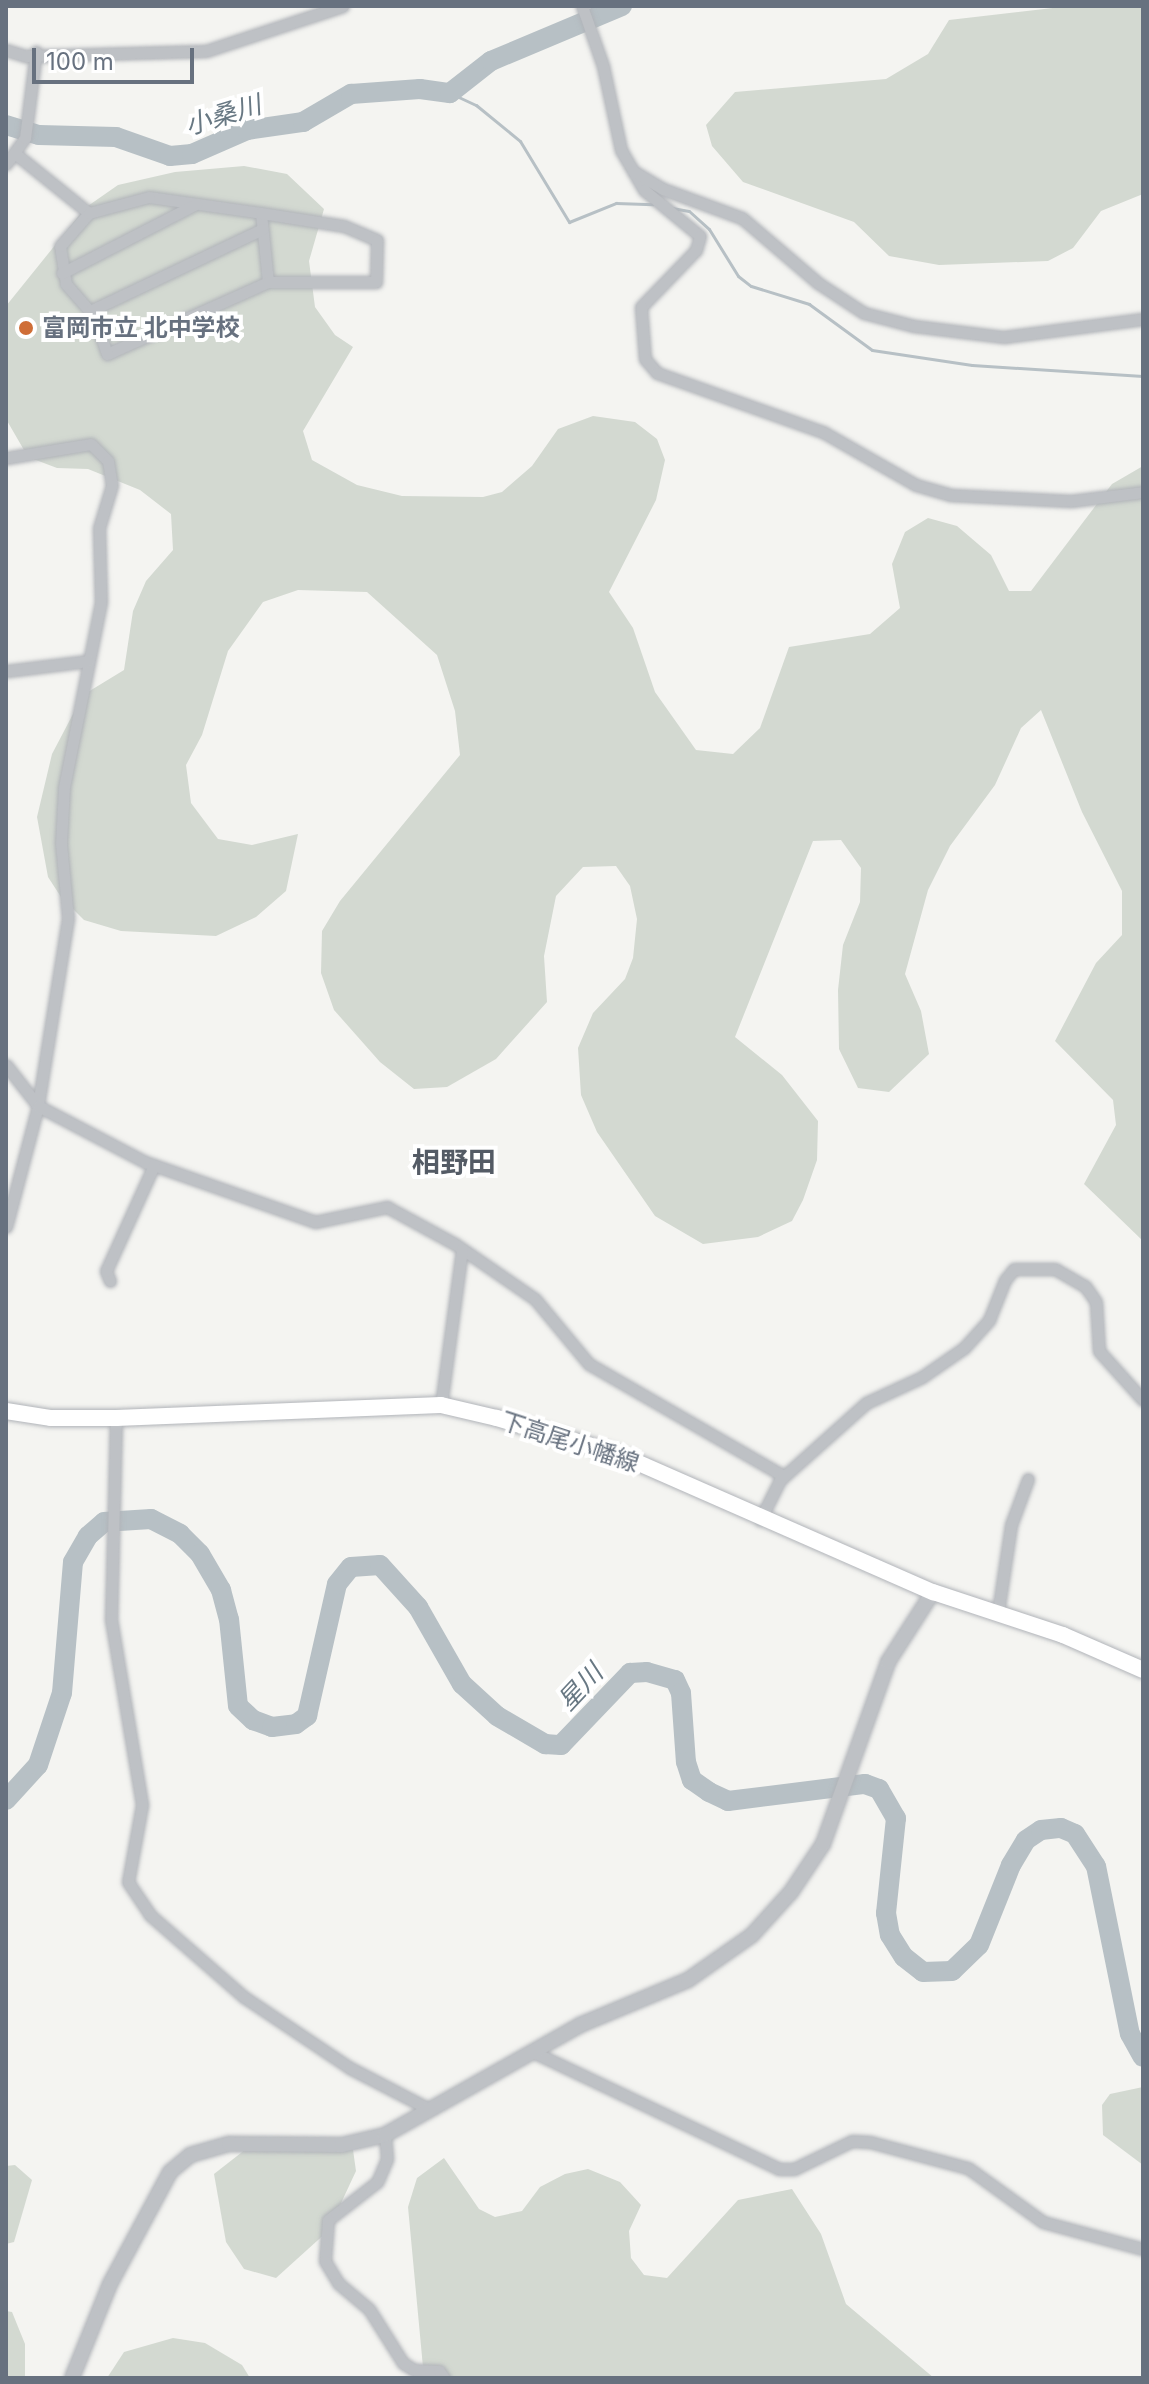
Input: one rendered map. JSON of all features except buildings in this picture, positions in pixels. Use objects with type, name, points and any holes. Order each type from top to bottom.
[{"type":"main road","name":"下高尾小幡線","points":[[6,1411],[51,1418],[116,1418],[441,1405],[618,1454],[760,1520],[933,1592],[998,1612],[1143,1670]]},
{"type":"street","points":[[6,50],[26,56],[36,52],[206,51],[328,8],[343,6]]},
{"type":"street","points":[[582,6],[603,66],[612,126],[633,171],[644,190],[701,239],[641,307],[645,359],[657,373],[823,432],[916,485],[950,495],[1071,501],[1143,492]]},
{"type":"street","points":[[6,164],[17,155],[25,138],[36,52]]},
{"type":"street","points":[[17,155],[89,213]]},
{"type":"street","points":[[633,171],[663,189],[742,218],[848,306],[864,313],[914,326],[1004,337],[1143,319]]},
{"type":"street","points":[[149,197],[196,204],[344,226],[377,240],[376,282],[268,282],[107,354],[90,311],[62,273],[60,246],[89,213],[149,197]]},
{"type":"street","points":[[62,273],[196,204]]},
{"type":"street","points":[[261,213],[268,282]]},
{"type":"street","points":[[90,311],[263,229]]},
{"type":"street","points":[[6,458],[91,444],[108,461],[112,485],[97,552],[101,602],[64,788],[61,843],[68,918],[38,1106],[6,1227]]},
{"type":"street","points":[[6,671],[88,661]]},
{"type":"street","points":[[6,1065],[38,1106],[154,1165],[315,1222],[387,1207],[462,1249],[535,1299],[589,1364],[784,1476]]},
{"type":"street","points":[[110,1281],[106,1271],[154,1165]]},
{"type":"street","points":[[441,1405],[462,1249]]},
{"type":"street","points":[[760,1520],[784,1476],[876,1394],[922,1377],[964,1348],[989,1320],[1005,1280],[1014,1269],[1055,1269],[1080,1280],[1096,1302],[1099,1351],[1143,1400]]},
{"type":"street","points":[[116,1418],[117,1481],[111,1619],[142,1805],[127,1866],[132,1890],[150,1915],[287,2028],[431,2110]]},
{"type":"street","points":[[998,1612],[1011,1525],[1028,1479]]},
{"type":"street","points":[[72,2378],[110,2284],[170,2172],[190,2155],[229,2144],[342,2145],[385,2135],[531,2051],[701,1971],[752,1935],[791,1892],[823,1844],[888,1662],[933,1592]]},
{"type":"street","points":[[531,2051],[779,2169],[794,2169],[852,2141],[870,2142],[968,2168],[1043,2222],[1143,2249]]},
{"type":"street","points":[[385,2135],[387,2159],[377,2182],[328,2220],[325,2261],[338,2283],[369,2309],[403,2363],[414,2370],[439,2371],[444,2378]]},
{"type":"shaded area","points":[[1070,6],[1143,6],[1143,194],[1101,211],[1073,248],[1048,261],[939,265],[889,256],[854,222],[743,182],[712,146],[706,125],[735,92],[886,79],[928,54],[949,20]]},
{"type":"shaded area","points":[[244,166],[287,174],[324,209],[309,261],[315,307],[335,335],[353,347],[303,431],[312,460],[357,485],[402,496],[483,497],[502,492],[532,466],[558,429],[593,416],[635,422],[657,439],[665,460],[656,500],[609,592],[633,628],[655,692],[696,750],[733,754],[760,728],[789,647],[870,634],[900,608],[892,564],[905,532],[928,518],[957,526],[991,555],[1009,591],[1031,591],[1112,484],[1143,466],[1143,1241],[1084,1184],[1116,1125],[1113,1100],[1055,1041],[1096,963],[1122,935],[1122,891],[1082,812],[1041,710],[1021,728],[995,785],[950,846],[928,890],[905,974],[921,1011],[929,1054],[889,1092],[858,1088],[839,1049],[838,990],[843,945],[860,902],[861,868],[841,840],[813,841],[735,1037],[782,1075],[818,1121],[817,1160],[803,1200],[792,1221],[758,1237],[703,1244],[655,1216],[597,1132],[581,1095],[578,1048],[593,1013],[625,979],[633,958],[637,919],[630,886],[616,866],[583,867],[556,896],[544,956],[547,1002],[496,1059],[447,1087],[414,1089],[380,1062],[334,1010],[321,973],[322,931],[340,901],[460,755],[455,711],[437,655],[367,592],[298,590],[263,602],[228,651],[202,735],[186,765],[191,803],[218,839],[252,845],[298,834],[286,891],[256,917],[216,936],[121,931],[84,920],[61,897],[48,877],[37,817],[52,754],[83,695],[124,670],[133,611],[146,581],[173,550],[171,514],[140,490],[88,469],[57,468],[28,457],[6,419],[6,306],[85,208],[118,185],[175,172]]},
{"type":"shaded area","points":[[1143,2087],[1143,2165],[1103,2135],[1102,2105],[1110,2094]]},
{"type":"shaded area","points":[[335,2138],[353,2150],[356,2171],[328,2231],[276,2278],[244,2269],[226,2242],[214,2174],[246,2149]]},
{"type":"shaded area","points":[[444,2158],[479,2209],[495,2217],[522,2211],[540,2187],[565,2174],[588,2169],[620,2182],[641,2205],[629,2231],[631,2258],[644,2275],[667,2278],[738,2200],[792,2189],[821,2234],[846,2304],[934,2378],[424,2378],[408,2207],[417,2178]]},
{"type":"shaded area","points":[[15,2165],[32,2180],[14,2242],[6,2244],[6,2166]]},
{"type":"shaded area","points":[[6,2311],[12,2312],[25,2344],[25,2378],[6,2378]]},
{"type":"shaded area","points":[[173,2338],[205,2343],[242,2365],[250,2378],[107,2378],[124,2352]]},
{"type":"waterway","name":"小桑川","points":[[6,125],[39,135],[116,137],[170,156],[192,154],[247,130],[303,122],[351,94],[420,89],[450,93],[491,61],[622,6]]},
{"type":"waterway","points":[[450,93],[476,105],[520,141],[569,222],[616,203],[653,204]]},
{"type":"waterway","points":[[672,208],[689,211],[709,229],[738,276],[751,286],[809,304],[872,350],[972,365],[1143,376]]},
{"type":"waterway","name":"星川","points":[[6,1800],[38,1765],[62,1693],[73,1562],[88,1536],[104,1522],[151,1519],[180,1534],[200,1554],[221,1590],[229,1619],[238,1706],[253,1720],[272,1727],[296,1724],[307,1716],[337,1584],[351,1567],[380,1565],[418,1607],[462,1684],[497,1716],[545,1744],[561,1745],[630,1673],[647,1672],[675,1680],[681,1693],[686,1762],[692,1780],[709,1792],[728,1801],[865,1784],[879,1789],[896,1818],[886,1913],[890,1935],[904,1957],[923,1972],[952,1971],[979,1945],[1011,1865],[1026,1840],[1041,1830],[1061,1828],[1075,1834],[1096,1866],[1130,2034],[1143,2057]]},
{"type":"place","name":"富岡市立 北中学校","points":[[26,328]]},
{"type":"district","name":"相野田","points":[[454,1162]]}]
